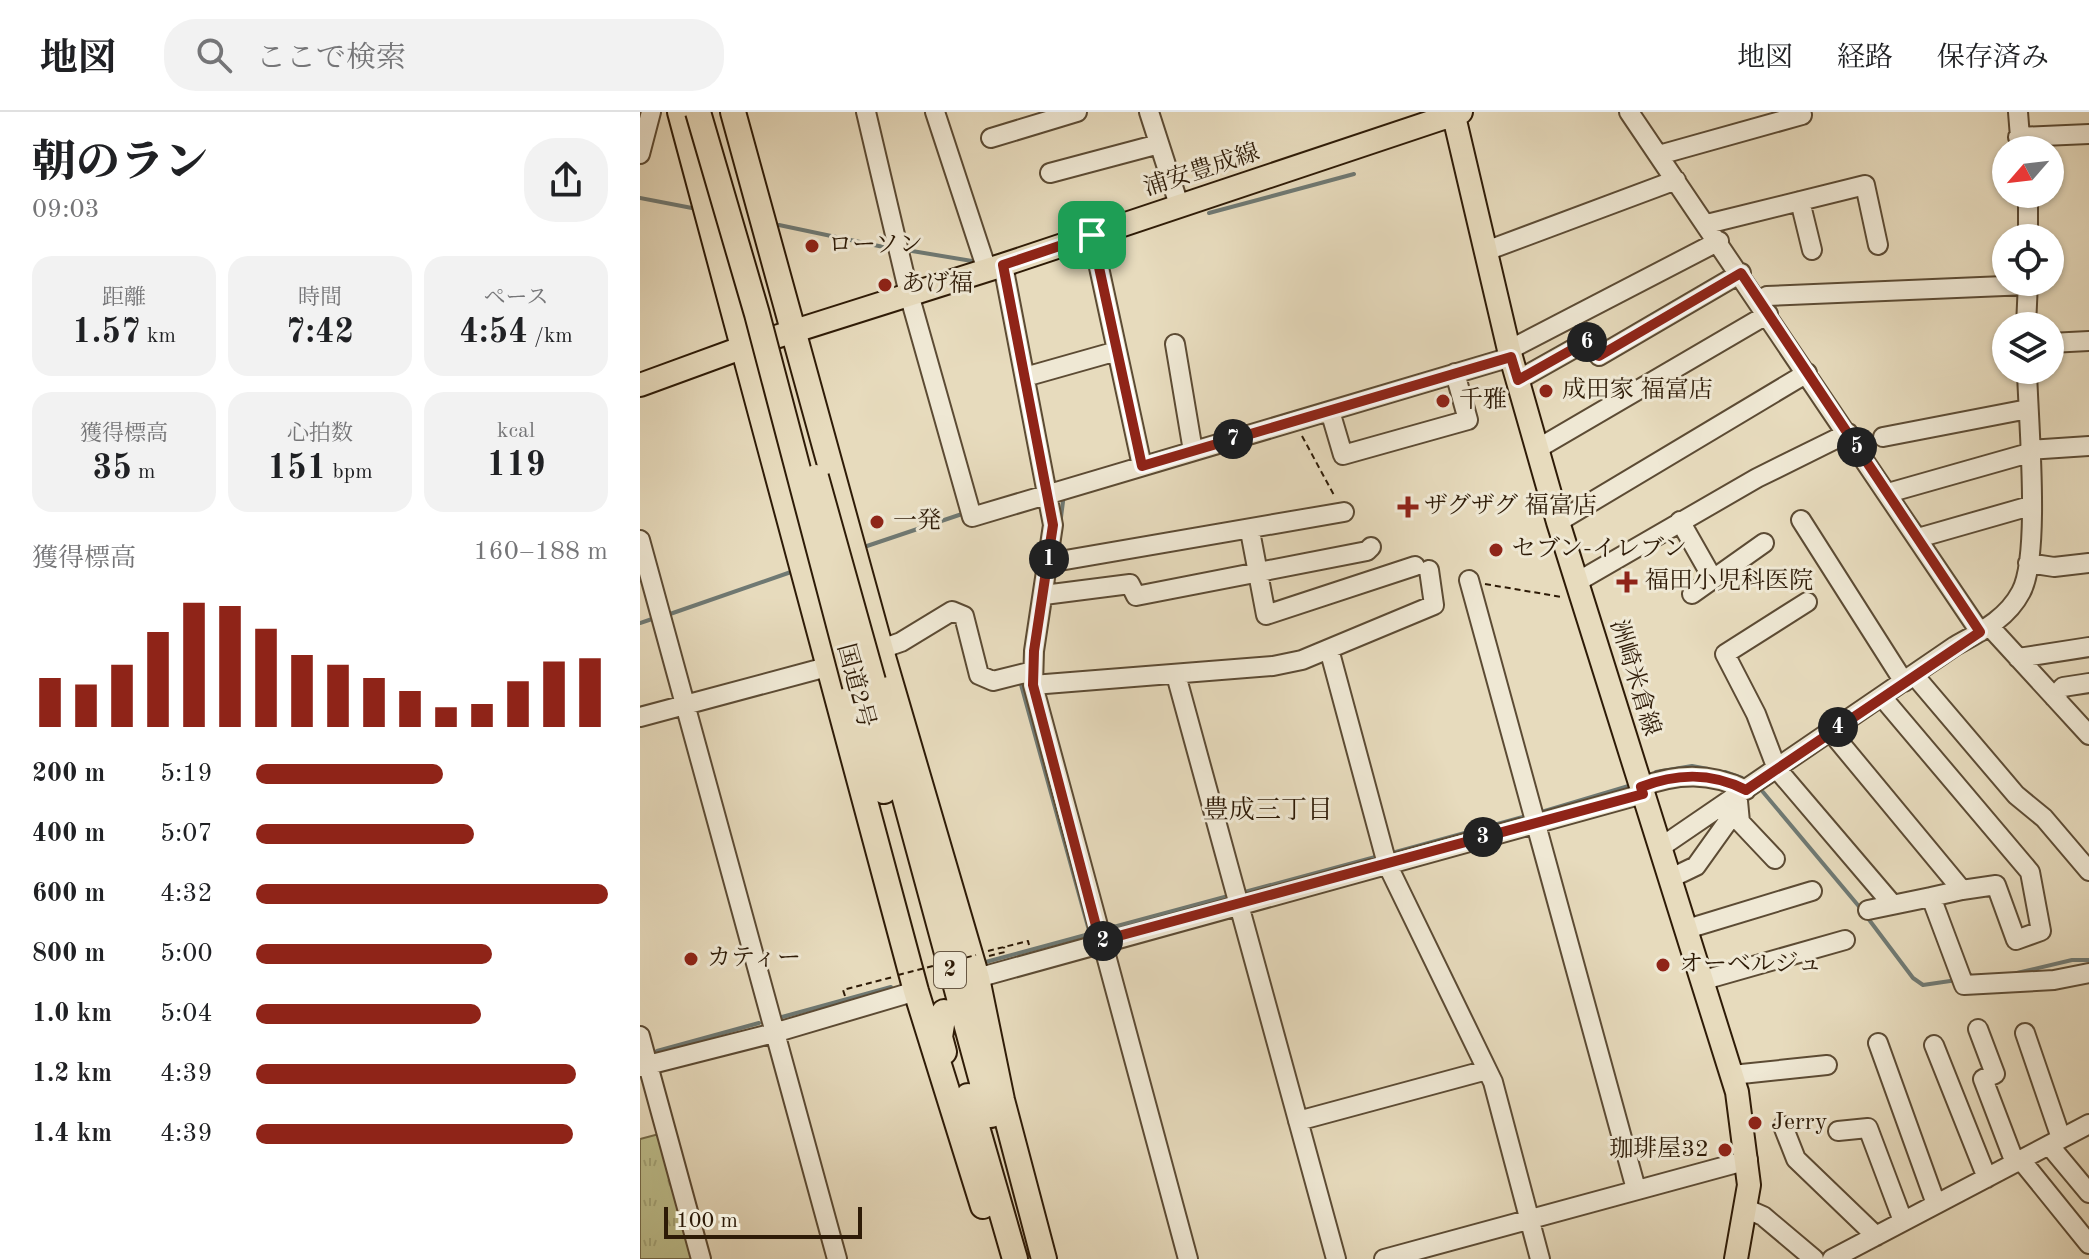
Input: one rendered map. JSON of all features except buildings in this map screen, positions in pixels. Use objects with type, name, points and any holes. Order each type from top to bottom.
[{"type":"highway","points":[[680,112],[916,991],[998,1259]]},
{"type":"highway","name":"国道2号","points":[[698,112],[864,684],[897,777],[1030,1259]]},
{"type":"highway","name":"国道2号","points":[[715,112],[864,684],[944,1012],[1015,1259]]},
{"type":"highway","name":"2","points":[[733,112],[881,650],[976,966],[1002,1100]]},
{"type":"highway","points":[[897,777],[933,864],[1002,1100],[1044,1259]]},
{"type":"highway","points":[[944,1012],[940,1037],[983,1206]]},
{"type":"main road","name":"浦安豊成線","points":[[640,385],[744,347],[995,268],[1456,113]]},
{"type":"main road","name":"洲崎米倉線","points":[[1456,113],[1510,353],[1537,449],[1732,1075],[1748,1160],[1747,1209],[1736,1259]]},
{"type":"street","points":[[640,154],[651,112]]},
{"type":"street","points":[[866,112],[909,294],[972,517],[1455,373],[1510,353],[1719,241]]},
{"type":"street","points":[[935,112],[995,268],[1054,491],[1053,563],[1033,678],[1099,935],[1188,1259]]},
{"type":"street","points":[[991,138],[1077,112]]},
{"type":"street","points":[[1149,112],[1179,205]]},
{"type":"street","points":[[1629,112],[1918,538],[1985,630],[2018,658],[2089,735]]},
{"type":"street","points":[[2018,112],[2019,136]]},
{"type":"street","points":[[1659,155],[1802,115]]},
{"type":"street","points":[[2064,137],[2089,134]]},
{"type":"street","points":[[1050,173],[1159,144]]},
{"type":"street","points":[[1486,251],[1676,180]]},
{"type":"street","points":[[1707,224],[1865,185],[1878,245]]},
{"type":"street","points":[[1800,201],[1812,250]]},
{"type":"street","points":[[1092,235],[1142,466]]},
{"type":"street","points":[[1518,380],[1589,340],[1599,356],[1741,273]]},
{"type":"street","points":[[1537,449],[1764,307],[1767,296],[1992,286]]},
{"type":"street","points":[[2064,342],[2089,341]]},
{"type":"street","points":[[1175,344],[1193,451]]},
{"type":"street","points":[[1025,377],[1117,351]]},
{"type":"street","points":[[1330,411],[1343,455],[1468,420],[1455,373]]},
{"type":"street","points":[[1558,522],[1807,373]]},
{"type":"street","points":[[1661,847],[1740,798],[1777,769],[2008,612],[2022,591],[2028,563],[2027,384]]},
{"type":"street","points":[[1883,437],[2028,409]]},
{"type":"street","points":[[1580,590],[1680,521],[1848,433]]},
{"type":"street","points":[[1888,493],[2029,452],[2089,446]]},
{"type":"street","points":[[1918,538],[2030,506]]},
{"type":"street","points":[[1053,563],[1250,531],[1344,512]]},
{"type":"street","points":[[1801,520],[1909,678],[2016,795],[2044,818],[2089,871]]},
{"type":"street","points":[[1680,521],[1713,579]]},
{"type":"street","points":[[640,717],[831,667],[901,642],[952,611],[964,616],[979,675],[993,681],[1176,675],[1288,664],[1434,605],[1422,568],[1266,615],[1250,531]]},
{"type":"street","points":[[640,540],[837,1259]]},
{"type":"street","points":[[1692,594],[1764,543]]},
{"type":"street","points":[[1048,596],[1130,584],[1136,596],[1258,574],[1367,551],[1371,547]]},
{"type":"street","points":[[2028,563],[2054,567],[2089,563]]},
{"type":"street","points":[[1469,580],[1636,1189]]},
{"type":"street","points":[[1807,602],[1725,654],[1756,714],[1777,769],[1893,905]]},
{"type":"street","points":[[2018,658],[2089,647]]},
{"type":"street","points":[[1329,649],[1386,858],[1487,1070],[1540,1259]]},
{"type":"street","points":[[1176,675],[1232,902],[1336,1259]]},
{"type":"street","points":[[2054,697],[2063,687],[2089,683]]},
{"type":"street","points":[[1868,910],[1996,885],[2016,940],[2041,931],[2030,872],[1882,697]]},
{"type":"street","points":[[1831,732],[1962,890]]},
{"type":"street","points":[[976,966],[1232,902],[1533,817],[1642,790],[1683,776],[1706,777],[1740,798]]},
{"type":"street","points":[[1740,798],[1740,822],[1775,859]]},
{"type":"street","points":[[1671,878],[1696,866],[1740,798]]},
{"type":"street","points":[[1687,929],[1812,891]]},
{"type":"street","points":[[1931,897],[1962,979],[2054,980],[2089,973]]},
{"type":"street","points":[[1704,980],[1845,940]]},
{"type":"street","points":[[644,1066],[774,1033],[916,991]]},
{"type":"street","points":[[1978,1029],[1995,1074],[1983,1079],[2018,1161],[2089,1244]]},
{"type":"street","points":[[2025,1033],[2055,1142],[2089,1193]]},
{"type":"street","points":[[640,1036],[644,1066],[701,1259]]},
{"type":"street","points":[[1878,1043],[1936,1204]]},
{"type":"street","points":[[1934,1045],[1987,1178]]},
{"type":"street","points":[[1732,1075],[1827,1065]]},
{"type":"street","points":[[1298,1121],[1487,1070]]},
{"type":"street","points":[[1832,1259],[2089,1124]]},
{"type":"street","points":[[1783,1126],[1796,1159],[1876,1236]]},
{"type":"street","points":[[1838,1131],[1868,1128],[1903,1221]]},
{"type":"street","points":[[1384,1259],[1748,1160]]},
{"type":"street","points":[[1747,1209],[1763,1216],[1814,1259]]},
{"type":"path","points":[[1292,422],[1344,512]]},
{"type":"path","points":[[1469,580],[1542,595],[1580,590]]},
{"type":"path","points":[[990,956],[1005,952],[1002,947],[1025,941],[1030,948]]},
{"type":"path","points":[[845,996],[843,990],[872,982],[976,966]]},
{"type":"path","points":[[872,982],[875,987]]},
{"type":"green space","points":[[659,1134],[693,1259],[640,1259],[640,1139]]},
{"type":"waterway","points":[[640,116],[641,112]]},
{"type":"waterway","points":[[1209,213],[1354,174]]},
{"type":"waterway","points":[[640,198],[692,208]]},
{"type":"waterway","points":[[779,225],[893,249]]},
{"type":"waterway","points":[[906,250],[978,262]]},
{"type":"waterway","points":[[1060,525],[1064,494]]},
{"type":"waterway","points":[[867,546],[965,513]]},
{"type":"waterway","points":[[670,614],[791,572]]},
{"type":"waterway","points":[[640,623],[652,619]]},
{"type":"waterway","points":[[1020,681],[1090,934]]},
{"type":"waterway","points":[[1656,772],[1692,766],[1708,769]]},
{"type":"waterway","points":[[1725,772],[1742,778]]},
{"type":"waterway","points":[[1538,813],[1632,785]]},
{"type":"waterway","points":[[1763,792],[1862,910]]},
{"type":"waterway","points":[[1392,853],[1530,815]]},
{"type":"waterway","points":[[1241,893],[1379,856]]},
{"type":"waterway","points":[[1106,929],[1232,895]]},
{"type":"waterway","points":[[1867,917],[1913,978],[1923,985],[1957,980]]},
{"type":"waterway","points":[[982,963],[1093,933]]},
{"type":"waterway","points":[[2017,973],[2072,960],[2089,960]]},
{"type":"waterway","points":[[782,1017],[891,987]]},
{"type":"waterway","points":[[657,1051],[759,1023]]},
{"type":"place","name":"ローソン","points":[[812,246]]},
{"type":"place","name":"あげ福","points":[[885,285]]},
{"type":"place","name":"成田家 福富店","points":[[1546,391]]},
{"type":"place","name":"千雅","points":[[1443,401]]},
{"type":"place","name":"ザグザグ 福富店","points":[[1408,507]]},
{"type":"place","name":"一発","points":[[877,522]]},
{"type":"place","name":"セブン-イレブン","points":[[1496,550]]},
{"type":"place","name":"福田小児科医院","points":[[1627,582]]},
{"type":"place","name":"カティー","points":[[691,959]]},
{"type":"place","name":"オーベルジュ","points":[[1663,965]]},
{"type":"place","name":"Jerry","points":[[1755,1123]]},
{"type":"place","name":"珈琲屋32","points":[[1725,1150]]},
{"type":"district","name":"豊成三丁目","points":[[1268,811]]},
{"type":"route","points":[[1092,235],[1142,466],[1511,357],[1518,380],[1589,340],[1599,356],[1741,273],[1980,632],[1746,790],[1706,777],[1664,778],[1641,787],[1643,794],[1100,941],[1033,685],[1034,651],[1053,525],[1050,495],[1003,265],[1092,235]]}]
